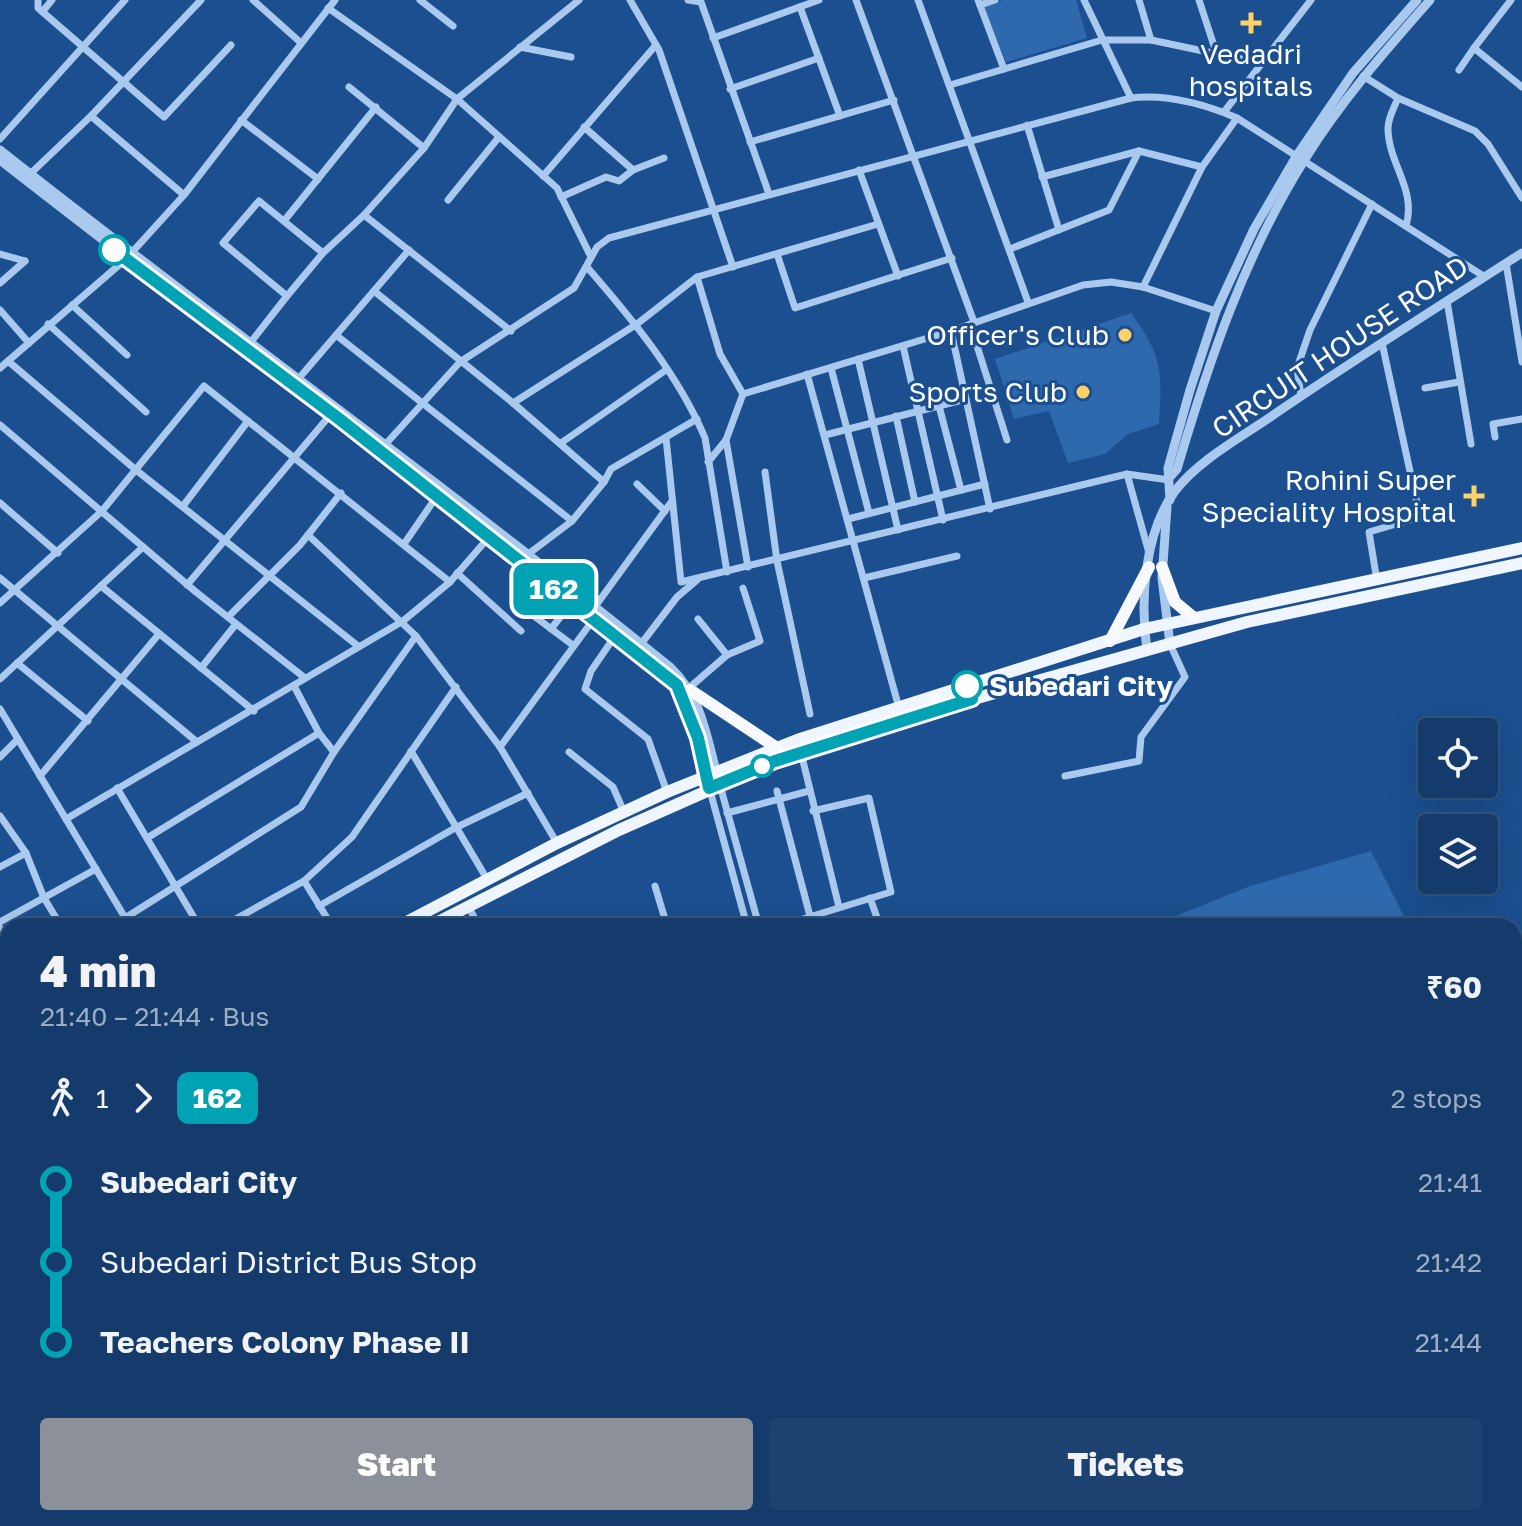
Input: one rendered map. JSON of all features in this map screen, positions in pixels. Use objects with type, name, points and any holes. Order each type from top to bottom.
[{"type":"highway","points":[[1154,563],[1175,602],[1193,617]]},
{"type":"highway","points":[[1110,641],[1154,563]]},
{"type":"highway","points":[[967,686],[972,699]]},
{"type":"highway","points":[[689,689],[777,748]]},
{"type":"main road","points":[[414,918],[557,843],[667,792],[801,753],[936,703],[967,686],[1144,629],[1522,548]]},
{"type":"main road","points":[[445,918],[777,748],[900,708],[972,699],[1247,622],[1522,563]]},
{"type":"street","points":[[38,0],[43,11],[164,117],[231,45]]},
{"type":"street","points":[[43,11],[52,0]]},
{"type":"street","points":[[0,139],[125,0]]},
{"type":"street","points":[[30,174],[91,116],[201,0]]},
{"type":"street","points":[[0,368],[129,256],[184,195],[335,0]]},
{"type":"street","points":[[420,0],[453,26]]},
{"type":"street","points":[[251,342],[323,253],[364,215],[424,148],[457,99],[579,0]]},
{"type":"street","points":[[630,0],[656,45],[733,267]]},
{"type":"street","points":[[688,0],[701,2],[769,194]]},
{"type":"street","points":[[713,38],[819,0]]},
{"type":"street","points":[[856,0],[952,258],[1007,440]]},
{"type":"street","points":[[918,0],[1028,302]]},
{"type":"street","points":[[995,0],[979,3],[1004,69]]},
{"type":"street","points":[[1084,0],[1131,98]]},
{"type":"street","points":[[1139,0],[1151,40]]},
{"type":"street","points":[[1199,0],[1216,52]]},
{"type":"street","points":[[1224,112],[1311,0]]},
{"type":"street","points":[[1147,650],[1144,629],[1154,563],[1168,504],[1168,468],[1216,311],[1254,229],[1353,73],[1417,0]]},
{"type":"street","points":[[1169,479],[1177,469],[1227,315],[1301,157],[1363,76],[1430,0]]},
{"type":"street","points":[[1459,70],[1511,0]]},
{"type":"street","points":[[255,1],[300,42]]},
{"type":"street","points":[[800,7],[840,116]]},
{"type":"street","points":[[328,8],[457,99],[543,176],[561,197],[591,257]]},
{"type":"street","points":[[950,85],[1102,40],[1151,40],[1260,63]]},
{"type":"street","points":[[543,176],[656,45]]},
{"type":"street","points":[[520,47],[571,57]]},
{"type":"street","points":[[1474,48],[1522,87]]},
{"type":"street","points":[[730,89],[819,58]]},
{"type":"street","points":[[1363,76],[1398,98],[1475,131],[1488,144],[1522,198]]},
{"type":"street","points":[[349,87],[424,148]]},
{"type":"street","points":[[383,447],[460,362],[574,288],[597,247],[609,238],[970,138],[1131,98],[1148,96],[1224,112],[1237,118],[1485,277]]},
{"type":"street","points":[[1398,98],[1388,130],[1407,189],[1410,211],[1406,226]]},
{"type":"street","points":[[750,142],[894,100]]},
{"type":"street","points":[[284,221],[376,107]]},
{"type":"street","points":[[91,116],[184,195]]},
{"type":"street","points":[[1143,287],[1202,167],[1237,118]]},
{"type":"street","points":[[241,120],[318,179]]},
{"type":"street","points":[[1027,125],[1059,230]]},
{"type":"street","points":[[584,127],[633,170]]},
{"type":"street","points":[[448,200],[499,137]]},
{"type":"street","points":[[0,150],[129,256],[300,377],[437,496],[680,690],[727,813],[757,918]]},
{"type":"street","points":[[1010,249],[1109,210],[1139,151]]},
{"type":"street","points":[[1042,177],[1139,151],[1202,167]]},
{"type":"street","points":[[561,197],[606,177],[619,181],[633,170],[664,158]]},
{"type":"street","points":[[0,160],[331,414],[383,447],[527,555],[641,644],[689,689],[702,718],[745,918]]},
{"type":"street","points":[[859,170],[898,276]]},
{"type":"street","points":[[287,296],[223,243],[259,201],[323,253]]},
{"type":"street","points":[[1301,396],[1297,368],[1310,330],[1372,204]]},
{"type":"street","points":[[364,215],[511,331]]},
{"type":"street","points":[[513,403],[637,324],[697,277],[878,224]]},
{"type":"street","points":[[300,377],[409,250]]},
{"type":"street","name":"CIRCUIT HOUSE ROAD","points":[[1154,563],[1168,504],[1192,475],[1301,396],[1522,253]]},
{"type":"street","points":[[0,254],[25,261],[0,283]]},
{"type":"street","points":[[777,254],[795,308],[952,258]]},
{"type":"street","points":[[1506,263],[1522,362]]},
{"type":"street","points":[[587,267],[637,324],[697,419],[705,438],[727,572]]},
{"type":"street","points":[[697,277],[720,354],[743,394]]},
{"type":"street","points":[[743,394],[951,331],[1083,285],[1111,282],[1143,287],[1216,311]]},
{"type":"street","points":[[374,291],[513,403],[604,482]]},
{"type":"street","points":[[1447,301],[1471,444]]},
{"type":"street","points":[[72,305],[127,355]]},
{"type":"street","points":[[0,310],[29,343]]},
{"type":"street","points":[[48,324],[146,412]]},
{"type":"street","points":[[951,331],[990,509]]},
{"type":"street","points":[[336,335],[572,521]]},
{"type":"street","points":[[1377,581],[1369,532],[1420,517],[1382,343]]},
{"type":"street","points":[[903,346],[943,520]]},
{"type":"street","points":[[858,359],[898,530]]},
{"type":"street","points":[[8,361],[136,470],[358,646]]},
{"type":"street","points":[[831,368],[869,513]]},
{"type":"street","points":[[561,443],[666,370]]},
{"type":"street","points":[[807,374],[900,708]]},
{"type":"street","points":[[1425,388],[1459,382]]},
{"type":"street","points":[[0,603],[102,511],[204,386],[450,582]]},
{"type":"street","points":[[708,462],[726,440],[743,394]]},
{"type":"street","points":[[825,435],[966,399]]},
{"type":"street","points":[[939,406],[961,490]]},
{"type":"street","points":[[187,585],[331,414]]},
{"type":"street","points":[[896,416],[915,502]]},
{"type":"street","points":[[527,555],[572,521],[611,469],[697,419]]},
{"type":"street","points":[[1495,437],[1493,424],[1522,419]]},
{"type":"street","points":[[183,506],[248,421]]},
{"type":"street","points":[[0,425],[187,585],[305,678]]},
{"type":"street","points":[[666,438],[681,582],[1127,474],[1169,479]]},
{"type":"street","points":[[726,440],[748,567]]},
{"type":"street","points":[[765,472],[777,561],[810,714]]},
{"type":"street","points":[[1065,776],[1139,761],[1141,737],[1185,677],[1170,644],[1154,563],[1127,474]]},
{"type":"street","points":[[637,484],[665,511]]},
{"type":"street","points":[[848,519],[985,484]]},
{"type":"street","points":[[228,617],[308,535],[341,493]]},
{"type":"street","points":[[404,544],[437,496]]},
{"type":"street","points":[[594,608],[672,501]]},
{"type":"street","points":[[0,503],[58,553]]},
{"type":"street","points":[[308,535],[416,636],[500,747],[557,843]]},
{"type":"street","points":[[66,819],[403,621],[450,582],[489,537]]},
{"type":"street","points":[[0,679],[143,547]]},
{"type":"street","points":[[864,578],[957,556]]},
{"type":"street","points":[[457,573],[521,631]]},
{"type":"street","points":[[0,578],[197,742]]},
{"type":"street","points":[[641,644],[677,597],[700,578]]},
{"type":"street","points":[[101,586],[254,711]]},
{"type":"street","points":[[689,689],[727,655],[760,641],[743,588]]},
{"type":"street","points":[[551,629],[571,603]]},
{"type":"street","points":[[534,616],[570,643]]},
{"type":"street","points":[[698,619],[727,655]]},
{"type":"street","points":[[500,747],[593,620]]},
{"type":"street","points":[[201,668],[236,624]]},
{"type":"street","points":[[40,776],[159,634]]},
{"type":"street","points":[[0,709],[125,918],[301,807],[334,752],[416,636]]},
{"type":"street","points":[[615,636],[591,671],[585,689],[648,739],[667,792]]},
{"type":"street","points":[[17,663],[88,721]]},
{"type":"street","points":[[294,686],[319,733],[334,752]]},
{"type":"street","points":[[237,918],[304,881],[352,837],[456,687]]},
{"type":"street","points":[[147,838],[319,733]]},
{"type":"street","points":[[0,757],[18,739]]},
{"type":"street","points":[[411,751],[487,879]]},
{"type":"street","points":[[569,752],[613,787],[624,812]]},
{"type":"street","points":[[801,753],[839,907]]},
{"type":"street","points":[[117,788],[194,918]]},
{"type":"street","points":[[727,813],[777,795],[809,791]]},
{"type":"street","points":[[319,906],[455,828],[528,793]]},
{"type":"street","points":[[777,795],[810,916]]},
{"type":"street","points":[[804,918],[891,892],[869,798],[813,811]]},
{"type":"street","points":[[0,816],[26,853],[44,898],[56,918]]},
{"type":"street","points":[[0,867],[26,853]]},
{"type":"street","points":[[11,918],[96,869]]},
{"type":"street","points":[[304,881],[327,918]]},
{"type":"street","points":[[655,886],[665,918]]},
{"type":"street","points":[[870,898],[877,918]]},
{"type":"street","points":[[468,906],[475,918]]},
{"type":"shaded area","points":[[1003,0],[1076,0],[1087,38],[1006,62],[983,6]]},
{"type":"shaded area","name":"Sports Club","points":[[1131,313],[1155,353],[1160,377],[1159,424],[1128,434],[1105,454],[1068,463],[1049,411],[1014,419],[995,359]]},
{"type":"shaded area","points":[[1371,851],[1405,918],[1171,918],[1250,886]]},
{"type":"bus line","name":"162","points":[[114,250],[288,379],[677,685],[684,696],[698,738],[709,788],[775,761],[972,699],[967,686]]},
{"type":"place","name":"Vedadri hospitals","points":[[1251,23]]},
{"type":"place","name":"Officer's Club","points":[[1125,335]]},
{"type":"place","name":"Sports Club","points":[[1083,392]]},
{"type":"place","name":"Rohini Super Speciality Hospital","points":[[1474,496]]},
{"type":"place","name":"Subedari City","points":[[967,686]]}]
